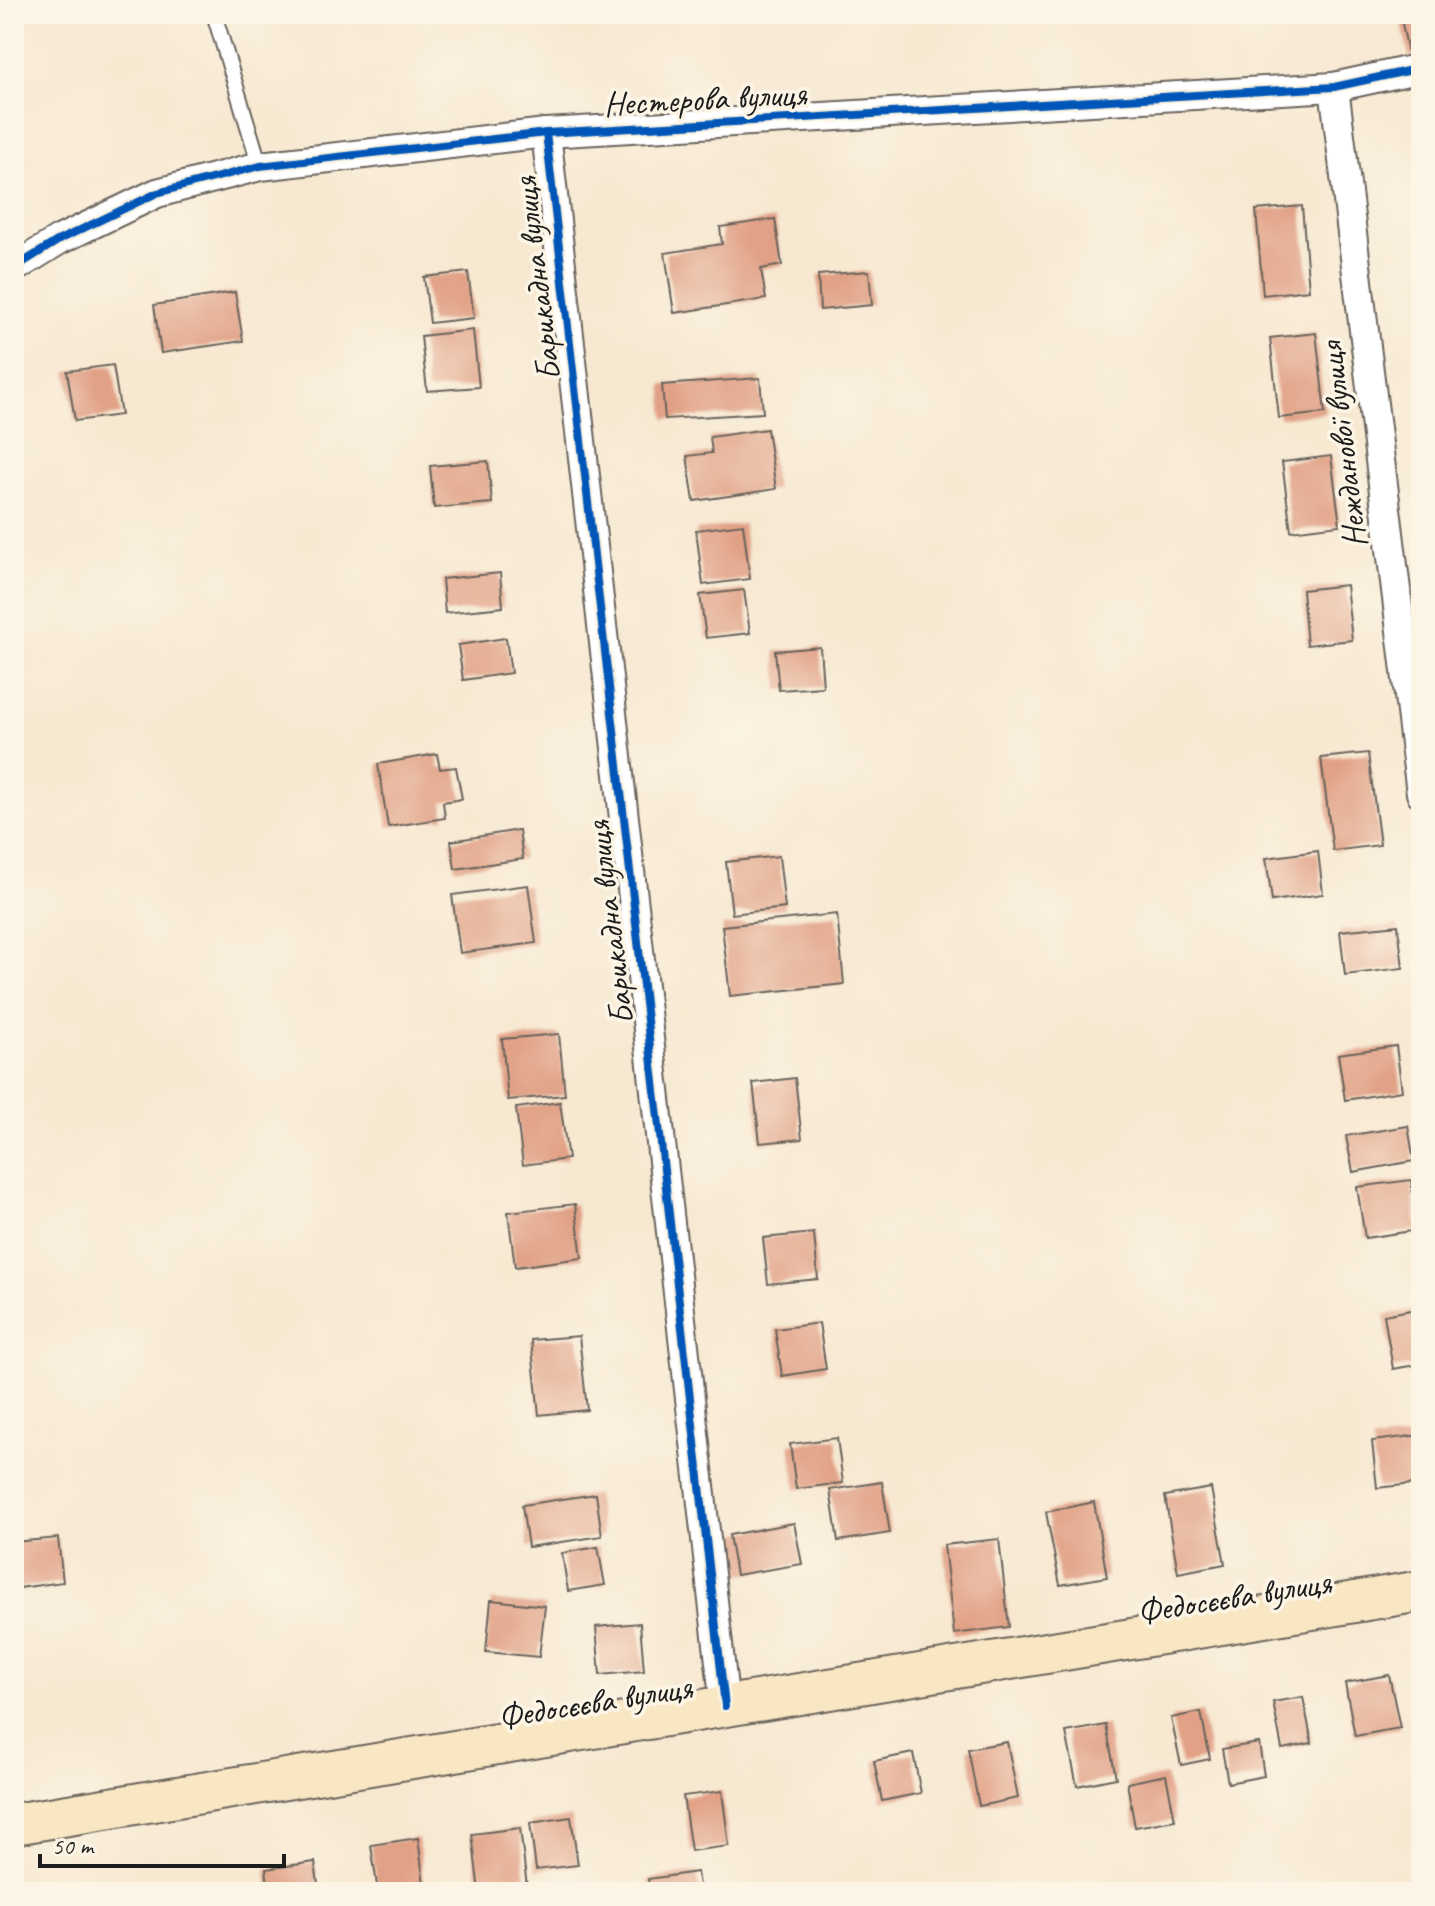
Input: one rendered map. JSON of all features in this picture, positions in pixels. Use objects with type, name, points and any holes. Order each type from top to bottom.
[{"type":"main road","name":"Федосєєва вулиця","points":[[14,1824],[1421,1591]]},
{"type":"street","name":"Нестерова вулиця","points":[[14,268],[59,240],[157,193],[260,166],[546,133],[1334,87],[1421,68]]},
{"type":"street","name":"Нежданової вулиця","points":[[1334,87],[1421,793]]},
{"type":"street","name":"Барикадна вулиця","points":[[546,133],[725,1706]]},
{"type":"lane","points":[[214,14],[260,166]]},
{"type":"building","points":[[1400,14],[1421,14],[1421,54],[1409,57]]},
{"type":"building","points":[[1302,206],[1309,290],[1263,295],[1256,210]]},
{"type":"building","points":[[775,219],[782,265],[761,269],[766,299],[674,313],[665,253],[722,244],[720,227]]},
{"type":"building","points":[[869,271],[872,305],[820,310],[818,275]]},
{"type":"building","points":[[468,272],[474,318],[430,323],[424,277]]},
{"type":"building","points":[[235,292],[243,341],[161,353],[154,305]]},
{"type":"building","points":[[473,330],[479,387],[427,391],[421,336]]},
{"type":"building","points":[[1316,333],[1325,413],[1279,418],[1270,338]]},
{"type":"building","points":[[113,365],[121,415],[75,421],[67,371]]},
{"type":"building","points":[[760,378],[763,413],[665,419],[662,385]]},
{"type":"building","points":[[767,429],[776,489],[694,501],[687,456],[712,453],[710,437]]},
{"type":"building","points":[[1331,456],[1340,525],[1291,531],[1282,462]]},
{"type":"building","points":[[488,461],[492,503],[434,508],[430,466]]},
{"type":"building","points":[[743,524],[750,579],[703,585],[696,530]]},
{"type":"building","points":[[500,573],[503,607],[445,613],[442,579]]},
{"type":"building","points":[[1346,585],[1352,640],[1307,645],[1302,590]]},
{"type":"building","points":[[744,590],[750,633],[706,638],[700,595]]},
{"type":"building","points":[[506,638],[511,673],[463,680],[458,645]]},
{"type":"building","points":[[820,647],[823,687],[779,690],[775,651]]},
{"type":"building","points":[[1368,753],[1380,845],[1333,851],[1321,758]]},
{"type":"building","points":[[437,754],[440,769],[456,767],[462,799],[443,802],[445,818],[388,827],[378,764]]},
{"type":"building","points":[[519,830],[523,859],[455,869],[451,841]]},
{"type":"building","points":[[1318,851],[1323,894],[1272,901],[1266,858]]},
{"type":"building","points":[[779,856],[785,908],[732,914],[726,862]]},
{"type":"building","points":[[528,885],[536,943],[460,953],[452,895]]},
{"type":"building","points":[[837,914],[844,984],[730,996],[722,926]]},
{"type":"building","points":[[1398,925],[1403,968],[1345,975],[1340,931]]},
{"type":"building","points":[[559,1034],[565,1095],[508,1100],[502,1039]]},
{"type":"building","points":[[1396,1046],[1402,1091],[1345,1100],[1338,1054]]},
{"type":"building","points":[[795,1078],[802,1139],[760,1143],[753,1083]]},
{"type":"building","points":[[560,1102],[568,1159],[523,1165],[516,1108]]},
{"type":"building","points":[[1408,1126],[1414,1161],[1353,1172],[1346,1136]]},
{"type":"building","points":[[1411,1180],[1418,1230],[1365,1238],[1357,1187]]},
{"type":"building","points":[[575,1204],[582,1258],[515,1267],[508,1212]]},
{"type":"building","points":[[814,1233],[818,1279],[768,1284],[763,1238]]},
{"type":"building","points":[[1421,1308],[1421,1364],[1393,1369],[1384,1315]]},
{"type":"building","points":[[819,1323],[826,1369],[782,1376],[775,1329]]},
{"type":"building","points":[[579,1336],[587,1410],[539,1415],[531,1340]]},
{"type":"building","points":[[1421,1435],[1421,1483],[1377,1488],[1372,1441]]},
{"type":"building","points":[[837,1438],[843,1483],[796,1489],[790,1444]]},
{"type":"building","points":[[882,1482],[890,1533],[838,1541],[830,1490]]},
{"type":"building","points":[[1211,1488],[1225,1564],[1178,1573],[1165,1496]]},
{"type":"building","points":[[596,1494],[602,1536],[528,1547],[522,1505]]},
{"type":"building","points":[[1094,1502],[1107,1577],[1060,1585],[1046,1512]]},
{"type":"building","points":[[794,1523],[802,1564],[736,1575],[729,1535]]},
{"type":"building","points":[[58,1538],[63,1582],[19,1588],[14,1542]]},
{"type":"building","points":[[999,1539],[1009,1627],[954,1634],[944,1545]]},
{"type":"building","points":[[598,1547],[605,1585],[568,1591],[562,1553]]},
{"type":"building","points":[[491,1600],[545,1606],[539,1657],[486,1652]]},
{"type":"building","points":[[640,1623],[644,1671],[600,1675],[596,1627]]},
{"type":"building","points":[[1389,1675],[1400,1728],[1355,1736],[1345,1683]]},
{"type":"building","points":[[1303,1697],[1312,1743],[1282,1749],[1273,1702]]},
{"type":"building","points":[[1201,1712],[1210,1759],[1181,1765],[1171,1718]]},
{"type":"building","points":[[1106,1725],[1116,1778],[1077,1786],[1066,1732]]},
{"type":"building","points":[[1007,1742],[1018,1798],[979,1806],[968,1749]]},
{"type":"building","points":[[1259,1743],[1264,1776],[1228,1783],[1222,1749]]},
{"type":"building","points":[[913,1753],[921,1793],[882,1801],[874,1761]]},
{"type":"building","points":[[1166,1775],[1175,1820],[1135,1827],[1127,1783]]},
{"type":"building","points":[[722,1791],[729,1846],[691,1851],[683,1796]]},
{"type":"building","points":[[571,1817],[578,1865],[536,1870],[530,1823]]},
{"type":"building","points":[[520,1828],[527,1887],[479,1892],[472,1834]]},
{"type":"building","points":[[418,1838],[425,1892],[378,1892],[371,1845]]},
{"type":"building","points":[[315,1862],[319,1892],[269,1892],[266,1869]]},
{"type":"building","points":[[697,1872],[700,1892],[650,1892],[648,1879]]},
{"type":"cycle path","points":[[14,268],[59,240],[157,193],[260,166],[546,133],[1334,87],[1421,68]]},
{"type":"cycle path","points":[[546,133],[725,1706]]}]
